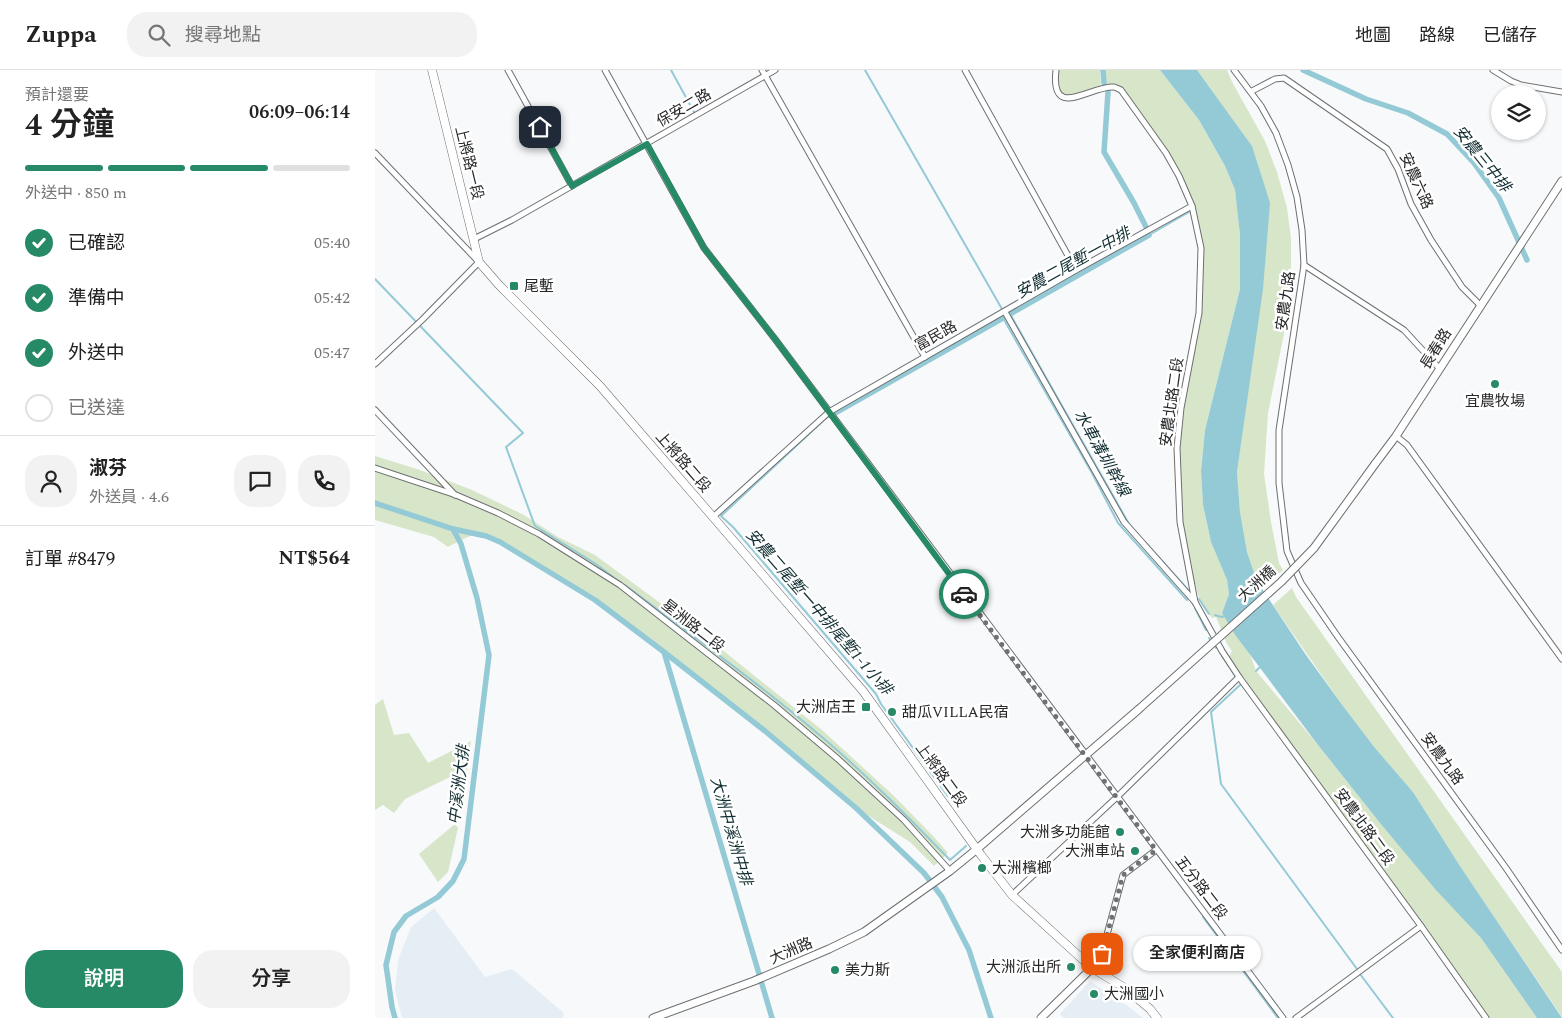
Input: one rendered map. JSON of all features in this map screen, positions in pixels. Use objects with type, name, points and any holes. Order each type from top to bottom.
[{"type":"main road","name":"上將路一段","points":[[432,70],[479,262]]},
{"type":"main road","name":"上將路二段","points":[[479,262],[499,285],[600,386],[863,690],[1012,895],[1092,968],[1125,988],[1150,1009],[1157,1018]]},
{"type":"street","points":[[508,70],[572,186]]},
{"type":"street","name":"五分路二段","points":[[605,70],[704,248],[775,339],[1283,1018]]},
{"type":"street","points":[[762,70],[925,357]]},
{"type":"street","name":"保安二路","points":[[473,239],[512,220],[775,70]]},
{"type":"street","points":[[965,70],[1076,270]]},
{"type":"street","name":"安農北路二段","points":[[1056,70],[1054,84],[1057,92],[1065,98],[1079,97],[1104,88],[1114,87],[1121,90],[1166,153],[1179,176],[1191,206],[1201,248],[1199,313],[1181,408],[1177,448],[1180,522],[1195,602],[1239,677],[1486,1018]]},
{"type":"street","name":"安農九路","points":[[1234,70],[1261,106],[1275,133],[1288,164],[1297,197],[1302,230],[1304,265],[1279,430],[1279,483],[1287,551],[1301,583],[1338,637],[1506,868],[1562,950]]},
{"type":"street","points":[[1493,70],[1521,85],[1562,92]]},
{"type":"street","name":"安農六路","points":[[1251,92],[1275,79],[1284,78],[1387,149],[1398,169],[1411,204],[1431,240],[1462,287],[1479,305]]},
{"type":"street","points":[[375,153],[479,262],[375,364]]},
{"type":"street","name":"長春路","points":[[1375,464],[1562,181]]},
{"type":"street","name":"富民路","points":[[713,517],[829,412],[1191,206]]},
{"type":"street","points":[[1304,265],[1404,330],[1439,368]]},
{"type":"street","points":[[1005,312],[1124,522],[1195,602]]},
{"type":"street","points":[[375,410],[456,495]]},
{"type":"street","points":[[1395,436],[1407,445],[1562,659]]},
{"type":"street","name":"大洲橋","points":[[1086,755],[1281,582],[1314,548],[1375,464]]},
{"type":"street","name":"星洲路二段","points":[[375,468],[456,495],[539,534],[620,585],[774,705],[838,759],[904,820],[950,871]]},
{"type":"street","points":[[1012,895],[1117,798],[1239,677]]},
{"type":"street","points":[[950,871],[1086,755]]},
{"type":"street","points":[[1041,1018],[1092,968],[1102,954],[1123,875],[1156,850]]},
{"type":"street","name":"大洲路","points":[[653,1018],[666,1016],[754,981],[864,932],[950,871]]},
{"type":"street","points":[[1296,1018],[1421,926]]},
{"type":"shaded area","points":[[434,908],[485,977],[512,969],[564,1013],[563,1018],[402,1018],[395,990],[398,960],[411,927]]},
{"type":"shaded area","name":"大洲國小","points":[[1090,981],[1143,1018],[1064,1018],[1060,1014]]},
{"type":"green space","points":[[1056,70],[1100,70],[1101,89],[1065,98],[1057,92]]},
{"type":"green space","points":[[1105,70],[1160,70],[1199,120],[1225,166],[1235,190],[1240,235],[1240,289],[1205,430],[1201,471],[1203,505],[1211,542],[1227,580],[1229,594],[1222,613],[1250,654],[1256,671],[1380,823],[1481,938],[1537,1018],[1489,1018],[1229,657],[1232,651],[1227,644],[1216,617],[1212,618],[1200,601],[1180,522],[1177,448],[1199,313],[1201,248],[1192,206],[1179,176],[1121,90],[1107,88]]},
{"type":"green space","points":[[1197,70],[1227,70],[1265,141],[1277,172],[1287,208],[1291,238],[1289,309],[1268,413],[1264,474],[1279,563],[1283,570],[1262,588],[1257,581],[1247,552],[1240,512],[1237,472],[1249,382],[1252,146]]},
{"type":"green space","points":[[375,456],[420,470],[472,490],[524,515],[558,537],[595,555],[705,636],[822,730],[893,795],[948,853],[934,866],[910,842],[856,808],[765,731],[595,600],[500,542],[479,535],[468,537],[448,547],[434,537],[375,520]]},
{"type":"green space","points":[[1292,588],[1296,597],[1562,972],[1562,1017],[1460,866],[1413,792],[1375,748],[1343,706],[1273,605]]},
{"type":"green space","points":[[383,699],[394,735],[409,733],[428,763],[471,741],[465,783],[452,776],[405,799],[394,813],[383,805],[375,810],[375,705]]},
{"type":"green space","points":[[455,824],[458,828],[448,872],[438,882],[419,854]]},
{"type":"water","points":[[1160,70],[1197,70],[1252,146],[1270,203],[1263,289],[1237,472],[1240,512],[1247,552],[1257,581],[1306,655],[1343,706],[1375,748],[1413,792],[1562,1018],[1537,1018],[1481,938],[1436,890],[1318,745],[1236,636],[1222,613],[1229,594],[1227,580],[1211,542],[1203,505],[1201,471],[1205,430],[1240,289],[1240,235],[1235,190],[1225,166],[1199,120]]},
{"type":"waterway","points":[[671,70],[694,112]]},
{"type":"waterway","name":"水車溝圳幹線","points":[[865,70],[1002,309]]},
{"type":"waterway","name":"安農二尾塹一中排","points":[[1103,70],[1104,83]]},
{"type":"waterway","name":"安農三中排","points":[[1303,70],[1366,99],[1408,113],[1447,134],[1474,163],[1499,198],[1527,260]]},
{"type":"waterway","name":"安農二尾塹一中排","points":[[1108,92],[1104,152],[1146,227]]},
{"type":"waterway","points":[[1149,235],[1189,212]]},
{"type":"waterway","name":"安農二尾塹一中排","points":[[1010,314],[1149,235]]},
{"type":"waterway","points":[[375,279],[523,433],[506,447],[535,526],[596,564],[621,583]]},
{"type":"waterway","name":"水車溝圳幹線","points":[[1010,314],[1129,524]]},
{"type":"waterway","points":[[1003,318],[1092,473],[1118,523],[1187,600]]},
{"type":"waterway","points":[[835,413],[1003,318]]},
{"type":"waterway","name":"安農二尾塹一中排尾塹1-1小排","points":[[835,413],[825,419],[721,516],[733,527],[876,694],[881,704],[950,799]]},
{"type":"waterway","points":[[375,503],[453,529],[486,536],[500,542],[595,600],[765,731],[856,808],[924,873],[942,897],[969,950],[991,1018]]},
{"type":"waterway","name":"中溪洲大排","points":[[395,1018],[386,965],[394,932],[406,916],[438,897],[453,881],[464,859],[489,655],[477,598],[461,544],[453,529]]},
{"type":"waterway","name":"水車溝圳幹線","points":[[1146,543],[1189,591]]},
{"type":"waterway","points":[[625,585],[750,679],[840,752],[950,860],[966,846]]},
{"type":"waterway","name":"水車溝圳幹線","points":[[1199,599],[1209,614]]},
{"type":"waterway","points":[[1195,608],[1206,630]]},
{"type":"waterway","name":"水車溝圳幹線","points":[[1215,615],[1225,616]]},
{"type":"waterway","points":[[1209,638],[1216,648]]},
{"type":"waterway","name":"大洲中溪洲中排","points":[[664,652],[772,1018]]},
{"type":"waterway","points":[[1222,656],[1229,666]]},
{"type":"waterway","points":[[1256,671],[1261,666]]},
{"type":"waterway","points":[[1241,684],[1211,712],[1221,784],[1357,969]]},
{"type":"waterway","points":[[1203,917],[1278,1018]]},
{"type":"waterway","points":[[1360,974],[1393,1018]]},
{"type":"way so far","points":[[964,594],[1156,850],[1123,875],[1102,954]]},
{"type":"place","name":"尾塹","points":[[514,286]]},
{"type":"place","name":"宜農牧場","points":[[1495,384]]},
{"type":"place","name":"大洲店王","points":[[866,707]]},
{"type":"place","name":"甜瓜VILLA民宿","points":[[892,712]]},
{"type":"place","name":"大洲多功能館","points":[[1120,832]]},
{"type":"place","name":"大洲車站","points":[[1135,851]]},
{"type":"place","name":"大洲檳榔","points":[[982,868]]},
{"type":"place","name":"全家便利商店","points":[[1102,954]]},
{"type":"place","name":"大洲派出所","points":[[1071,967]]},
{"type":"place","name":"美力斯","points":[[835,970]]},
{"type":"place","name":"大洲國小","points":[[1094,994]]},
{"type":"route","points":[[540,127],[572,186],[647,144],[704,248],[775,339],[964,594]]}]
